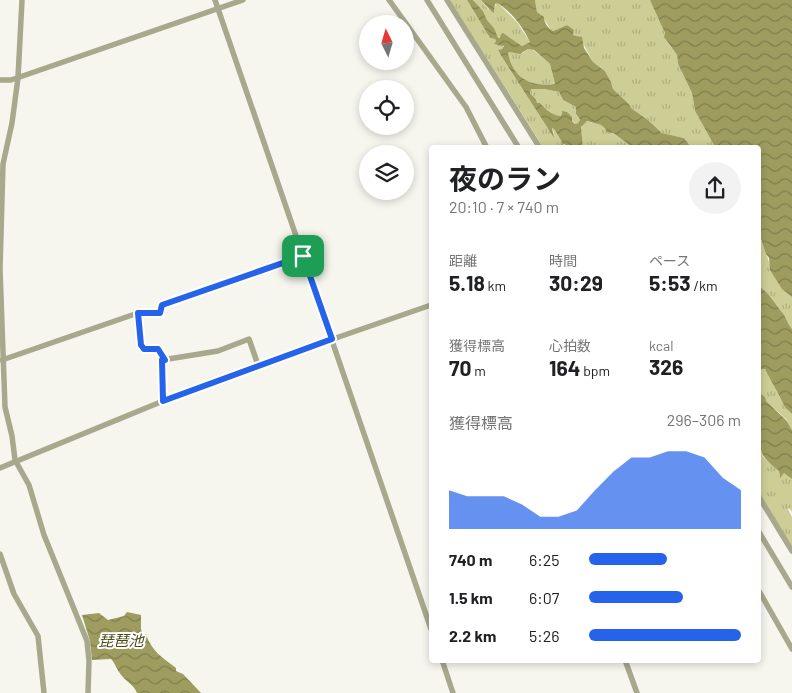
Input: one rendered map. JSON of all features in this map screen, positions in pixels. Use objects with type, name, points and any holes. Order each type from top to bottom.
[{"type":"street","points":[[22,0],[18,78],[12,123],[3,164],[0,268],[5,407],[12,436],[15,460],[29,486],[44,535],[87,640],[89,661],[88,693]]},
{"type":"street","points":[[215,0],[429,622]]},
{"type":"street","points":[[0,80],[18,78],[243,0]]},
{"type":"street","points":[[389,0],[466,108],[485,145]]},
{"type":"street","points":[[427,0],[517,145]]},
{"type":"street","points":[[447,0],[538,145]]},
{"type":"street","points":[[2,360],[138,313],[160,313],[162,305],[303,256]]},
{"type":"street","points":[[0,468],[15,460],[258,365],[429,306]]},
{"type":"street","points":[[138,313],[141,345],[144,349],[158,349],[165,360]]},
{"type":"street","points":[[163,401],[162,360],[218,351],[249,340],[258,365]]},
{"type":"street","points":[[761,500],[792,551]]},
{"type":"street","points":[[761,535],[792,587]]},
{"type":"street","points":[[0,554],[14,594],[38,636],[44,693]]},
{"type":"street","points":[[761,595],[792,649]]},
{"type":"street","points":[[443,663],[453,693]]},
{"type":"street","points":[[626,663],[636,693]]},
{"type":"green space","points":[[450,0],[467,0],[490,38],[495,39],[494,44],[503,45],[503,48],[498,51],[552,135],[554,133],[552,128],[562,142],[561,145],[542,145]]},
{"type":"green space","points":[[473,0],[481,0],[488,9],[494,12],[496,3],[498,3],[517,22],[530,42],[522,46],[504,34],[501,34],[501,38],[498,38],[483,11]]},
{"type":"green space","points":[[535,0],[650,0],[660,18],[668,43],[677,55],[678,64],[692,93],[695,111],[714,145],[689,145],[684,138],[662,133],[631,108],[613,89],[605,71],[593,62],[579,36],[573,35],[574,31],[567,25],[553,31],[551,30],[537,12]]},
{"type":"green space","points":[[528,49],[533,50],[550,64],[555,84],[538,84],[518,75],[510,62],[508,53],[510,51],[523,53]]},
{"type":"green space","points":[[537,88],[559,92],[563,100],[576,107],[576,114],[580,121],[575,124],[561,112],[561,117],[549,112],[540,103],[537,103],[536,99],[530,94],[530,90]]},
{"type":"green space","points":[[586,121],[601,125],[629,145],[583,145],[582,125]]},
{"type":"green space","points":[[761,239],[777,279],[792,297],[792,329],[784,315],[761,288]]},
{"type":"green space","points":[[761,369],[767,370],[781,399],[792,414],[792,430],[787,420],[765,400],[765,397],[761,394]]},
{"type":"green space","points":[[761,450],[763,457],[779,471],[779,476],[784,473],[792,479],[792,512],[788,509],[792,517],[792,546],[761,496]]},
{"type":"water","points":[[467,0],[473,0],[483,11],[498,38],[503,33],[522,46],[530,42],[512,15],[497,3],[495,4],[494,13],[481,0],[535,0],[537,12],[544,17],[551,30],[553,31],[567,25],[574,30],[573,35],[582,37],[584,48],[593,62],[605,71],[613,89],[631,108],[662,133],[684,138],[689,145],[629,145],[613,133],[606,132],[606,129],[601,125],[587,121],[581,127],[583,145],[561,145],[562,142],[554,129],[552,128],[554,138],[500,54],[498,50],[504,46],[494,44],[495,39],[490,38]],"holes":[[[528,49],[534,50],[550,64],[555,84],[546,85],[530,82],[518,75],[514,69],[508,53],[520,54]],[[532,89],[559,92],[563,100],[576,107],[576,114],[580,120],[578,123],[575,124],[567,112],[562,111],[561,116],[555,115],[540,103],[537,103],[536,99],[530,94]]]},
{"type":"water","points":[[650,0],[792,0],[792,297],[782,289],[770,270],[769,258],[761,239],[761,145],[714,145],[695,111],[692,93],[678,64],[677,55],[664,37],[665,33]]},
{"type":"water","points":[[761,288],[774,301],[792,329],[792,414],[785,407],[765,369],[761,370]]},
{"type":"water","points":[[761,394],[787,421],[792,430],[792,479],[784,473],[780,478],[779,471],[767,460],[762,452]]},
{"type":"water","name":"琵琶池","points":[[127,612],[141,615],[141,630],[143,634],[146,634],[154,650],[176,668],[176,671],[183,674],[201,693],[137,693],[134,687],[121,675],[111,659],[92,660],[90,641],[82,615],[99,613],[108,620],[124,616]]},
{"type":"route","points":[[303,256],[332,339],[163,401],[162,360],[165,360],[158,349],[144,349],[141,345],[138,313],[160,313],[162,305],[303,256]]}]
